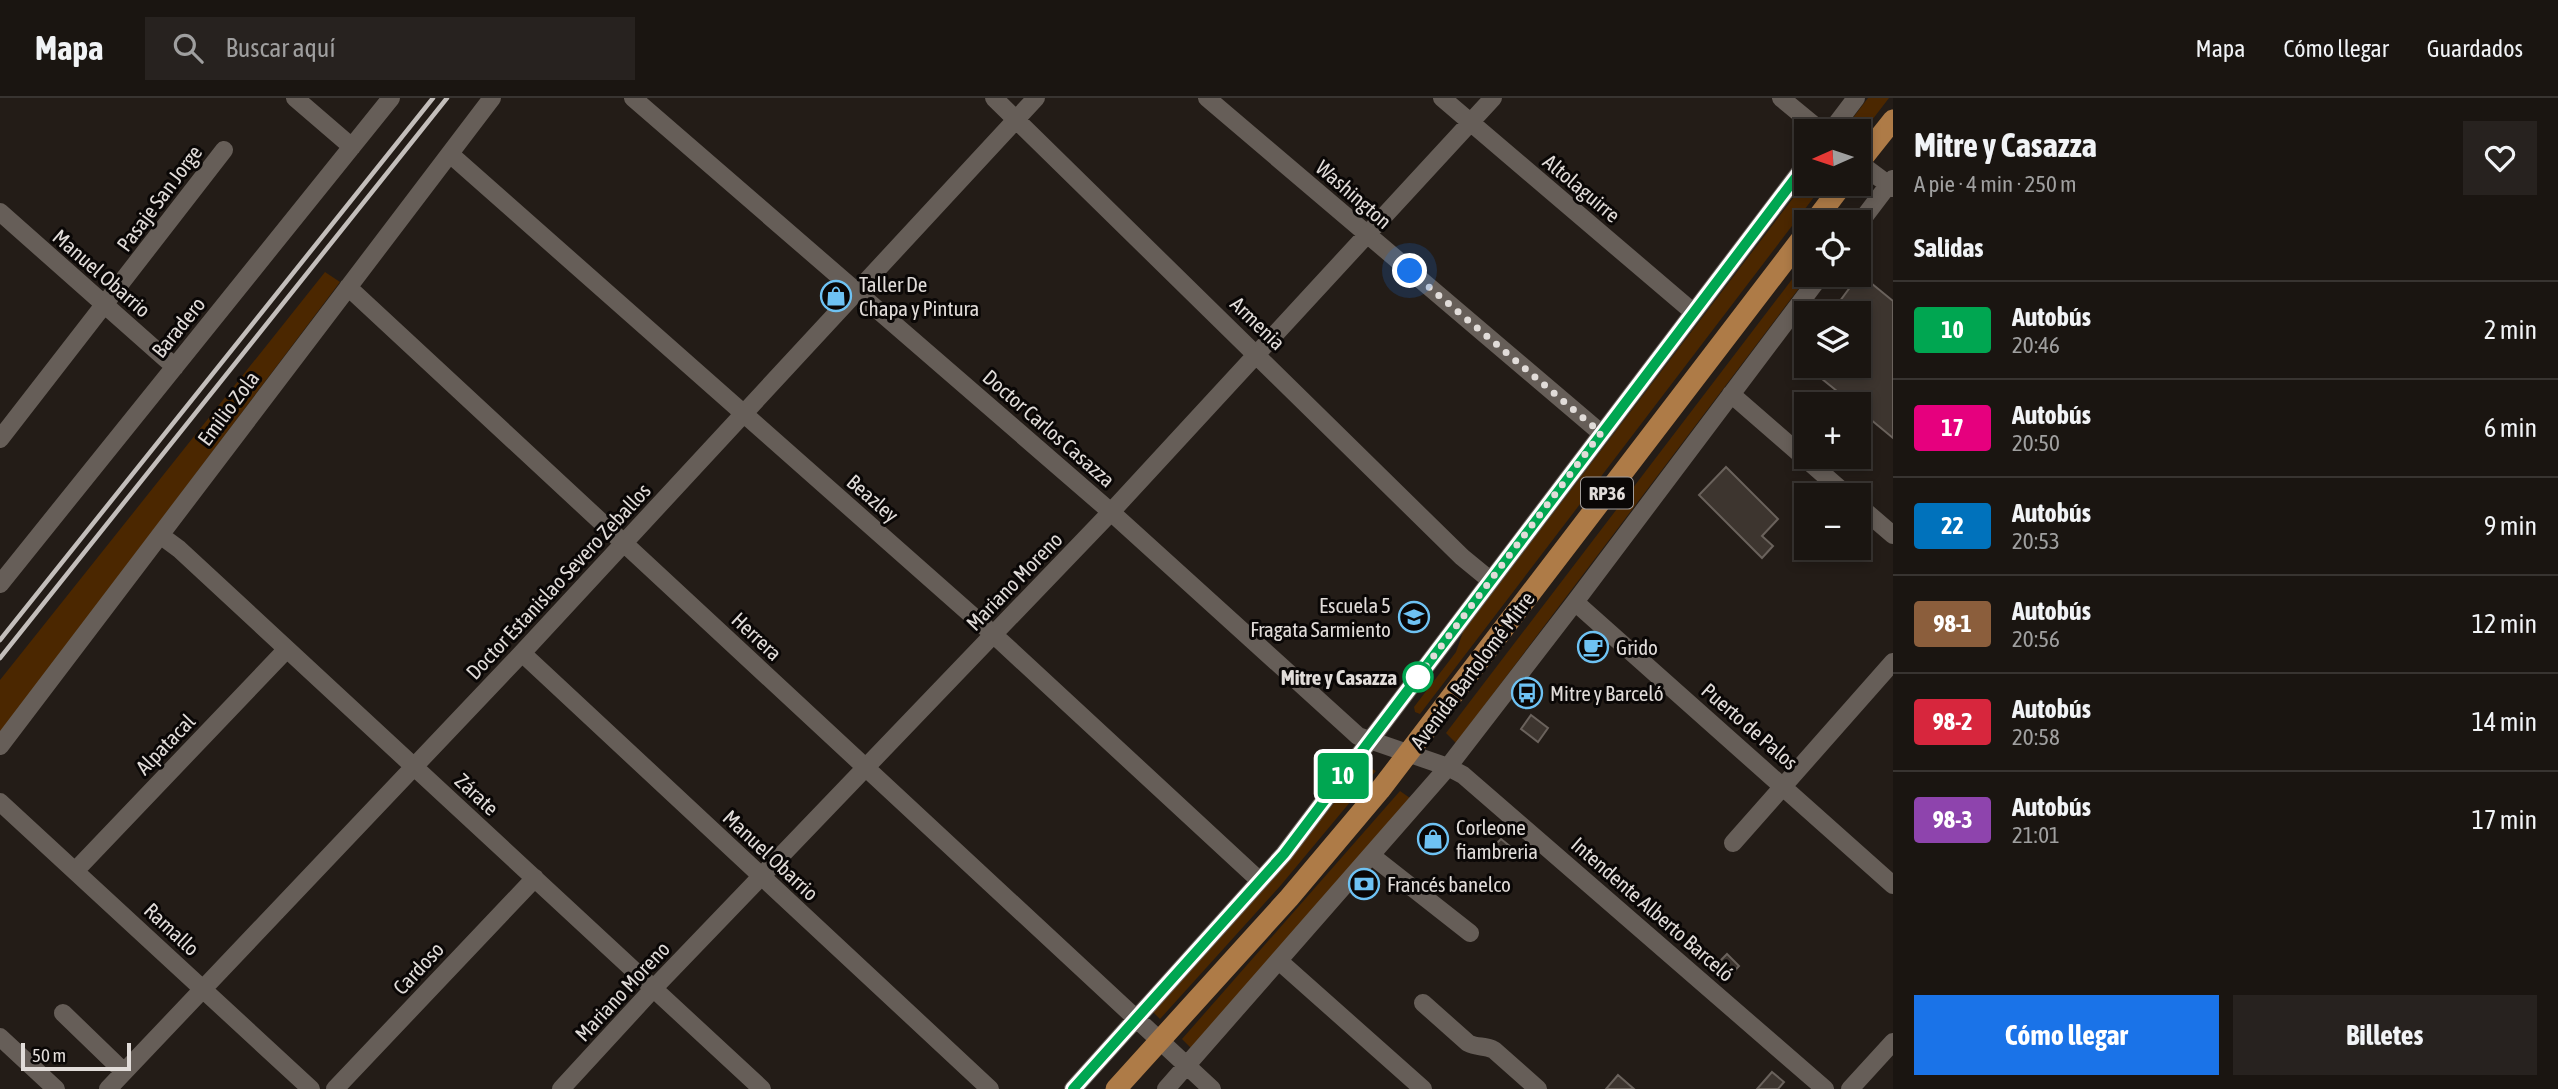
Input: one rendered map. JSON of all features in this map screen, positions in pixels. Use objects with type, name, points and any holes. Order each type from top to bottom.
[{"type":"main road","points":[[1871,148],[1893,120]]},
{"type":"main road","points":[[1823,210],[1834,196]]},
{"type":"main road","name":"Avenida Bartolomé Mitre","points":[[1116,1089],[1297,888],[1408,754],[1794,249]]},
{"type":"street","points":[[295,98],[352,147]]},
{"type":"street","name":"Baradero","points":[[0,584],[6,566],[175,367],[391,98]]},
{"type":"street","name":"Emilio Zola","points":[[0,746],[492,98]]},
{"type":"street","name":"Doctor Carlos Casazza","points":[[633,98],[1111,512],[1358,736],[1448,767]]},
{"type":"street","name":"Armenia","points":[[993,98],[1462,556],[1490,580]]},
{"type":"street","name":"Doctor Estanislao Severo Zeballos","points":[[108,1089],[745,415],[1036,98]]},
{"type":"street","name":"Washington","points":[[1207,98],[1601,433]]},
{"type":"street","name":"Altolaguirre","points":[[1442,98],[1693,312]]},
{"type":"street","name":"Mariano Moreno","points":[[561,1089],[653,989],[1111,512],[1493,98]]},
{"type":"street","points":[[1781,98],[1806,119]]},
{"type":"street","points":[[1840,119],[1856,98]]},
{"type":"street","name":"Pasaje San Jorge","points":[[0,439],[224,150]]},
{"type":"street","name":"Beazley","points":[[450,153],[993,634],[1260,881]]},
{"type":"street","points":[[1870,210],[1892,184],[1871,171]]},
{"type":"street","name":"Avenida Bartolomé Mitre","points":[[1073,1089],[1284,854],[1794,180]]},
{"type":"street","name":"Manuel Obarrio","points":[[0,212],[175,367]]},
{"type":"street","name":"Herrera","points":[[348,287],[1212,1089]]},
{"type":"street","name":"Avenida Bartolomé Mitre","points":[[1166,1089],[1448,767],[1575,603],[1812,287]]},
{"type":"street","points":[[1731,394],[1833,483]]},
{"type":"street","points":[[1871,516],[1893,535]]},
{"type":"street","name":"Zárate","points":[[160,535],[179,549],[762,1089]]},
{"type":"street","name":"Puerto de Palos","points":[[1575,603],[1893,885]]},
{"type":"street","name":"Alpatacal","points":[[76,870],[286,650]]},
{"type":"street","name":"Manuel Obarrio","points":[[522,653],[990,1089]]},
{"type":"street","points":[[1733,843],[1893,662]]},
{"type":"street","name":"Intendente Alberto Barceló","points":[[1448,767],[1463,775],[1825,1089]]},
{"type":"street","name":"Ramallo","points":[[0,802],[311,1089]]},
{"type":"street","points":[[1372,856],[1470,933]]},
{"type":"street","name":"Cardoso","points":[[335,1089],[535,878]]},
{"type":"street","points":[[1279,961],[1423,1089]]},
{"type":"street","points":[[1423,1003],[1468,1043],[1494,1050],[1538,1089]]},
{"type":"street","points":[[63,1013],[124,1072]]},
{"type":"street","points":[[0,1037],[56,1089]]},
{"type":"street","points":[[1850,1089],[1893,1042]]},
{"type":"shaded area","points":[[1868,98],[1889,98],[1871,121],[1871,119],[1852,119]]},
{"type":"shaded area","points":[[1795,196],[1815,196],[1804,210],[1794,210],[1794,223],[1420,714],[1415,712],[1414,707],[1456,652],[1463,632]]},
{"type":"shaded area","points":[[325,272],[340,282],[0,734],[0,680]]},
{"type":"shaded area","points":[[1794,277],[1794,287],[1800,287],[1456,743],[1446,733]]},
{"type":"shaded area","points":[[1365,765],[1376,771],[1281,885],[1160,1019],[1153,1012],[1273,879]]},
{"type":"shaded area","points":[[1400,791],[1410,798],[1191,1048],[1182,1039]]},
{"type":"building","points":[[1871,283],[1893,301],[1893,438],[1871,420],[1871,392],[1838,392],[1821,378],[1871,378],[1871,301],[1840,301],[1850,287],[1871,287]]},
{"type":"building","points":[[1726,467],[1778,519],[1762,536],[1773,546],[1762,558],[1699,495]]},
{"type":"building","points":[[1531,715],[1548,728],[1538,742],[1521,729]]},
{"type":"building","points":[[1501,839],[1512,848],[1506,856],[1494,846]]},
{"type":"building","points":[[1727,954],[1739,966],[1728,978],[1715,966]]},
{"type":"building","points":[[1772,1072],[1784,1082],[1778,1089],[1757,1089]]},
{"type":"building","points":[[1618,1075],[1634,1089],[1606,1089]]},
{"type":"railway","points":[[0,640],[433,98]]},
{"type":"railway","points":[[0,658],[447,98]]},
{"type":"bus line","name":"10","points":[[1073,1089],[1284,854],[1794,180]]},
{"type":"place","name":"Taller De Chapa y Pintura","points":[[836,296]]},
{"type":"place","name":"Escuela 5 Fragata Sarmiento","points":[[1414,617]]},
{"type":"place","name":"Grido","points":[[1593,647]]},
{"type":"place","name":"Mitre y Casazza","points":[[1418,677]]},
{"type":"place","name":"Mitre y Barceló","points":[[1527,693]]},
{"type":"place","name":"Corleone fiambreria","points":[[1433,839]]},
{"type":"place","name":"Francés banelco","points":[[1364,884]]},
{"type":"route","points":[[1410,271],[1601,433],[1418,677]]}]
